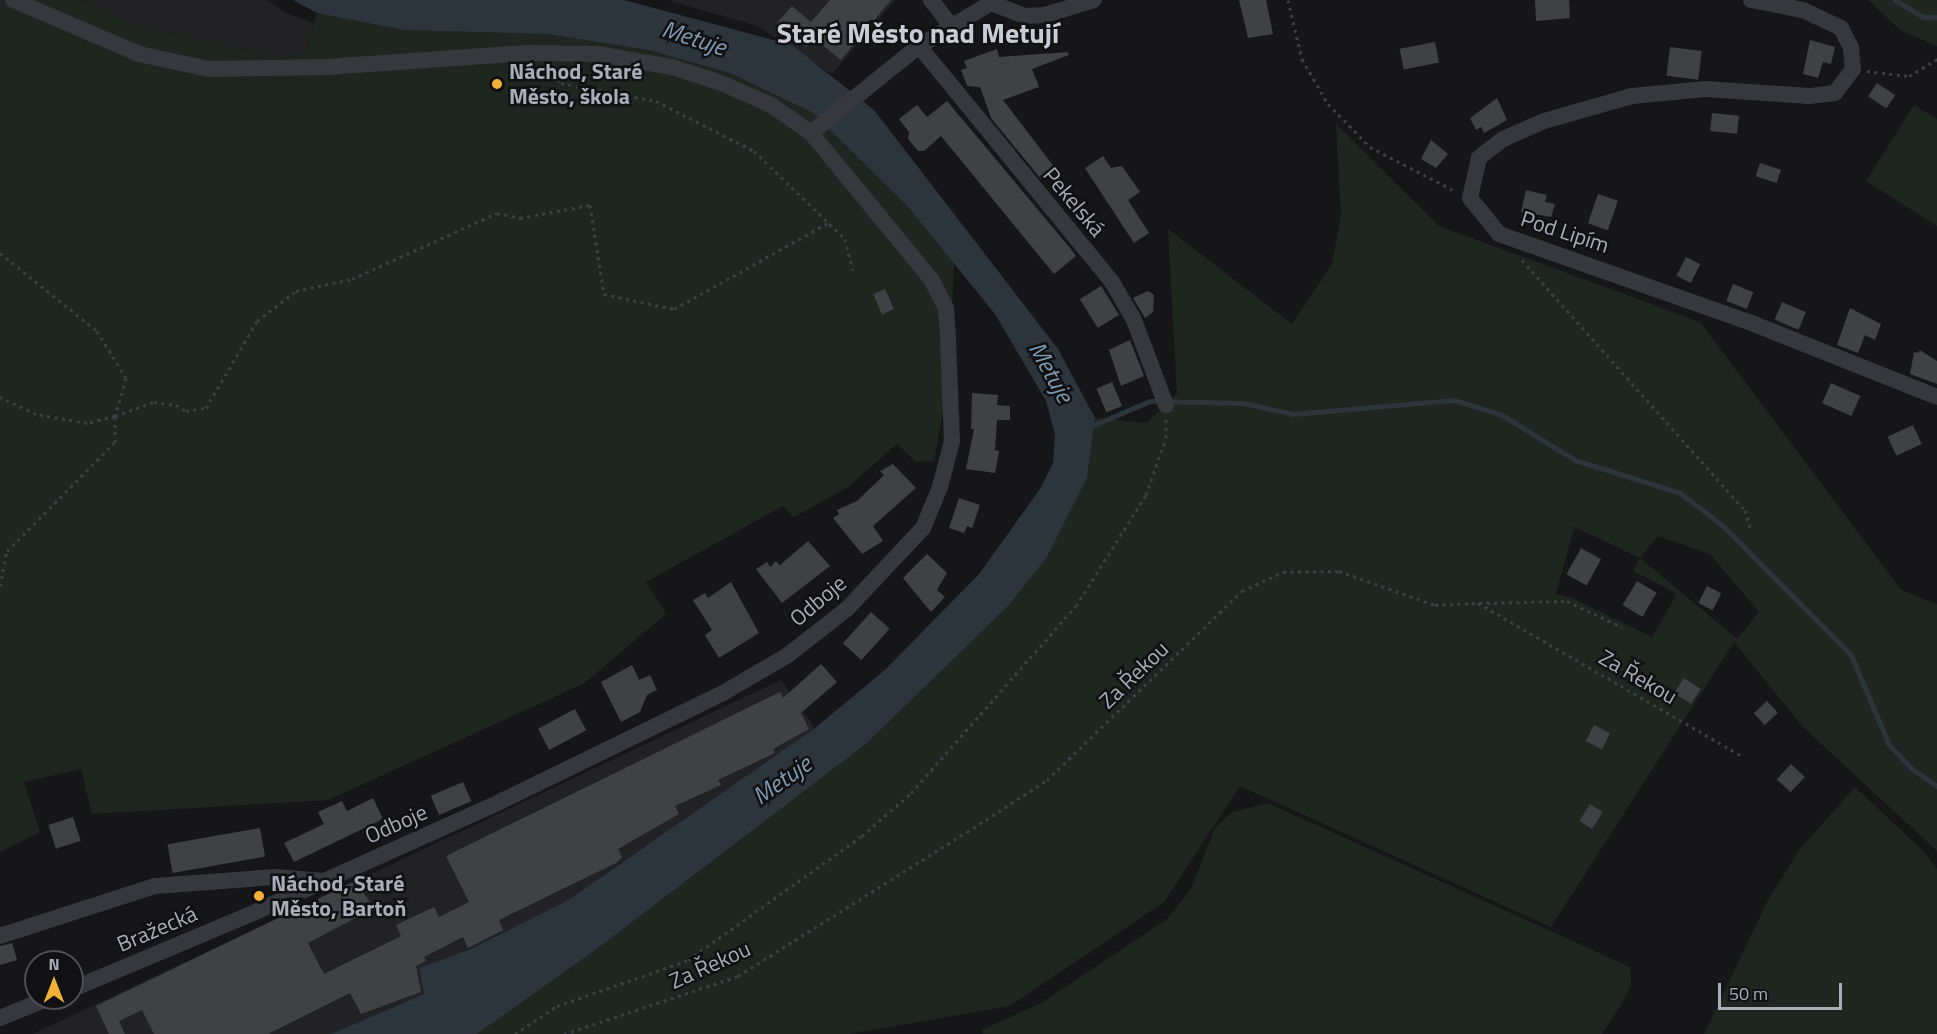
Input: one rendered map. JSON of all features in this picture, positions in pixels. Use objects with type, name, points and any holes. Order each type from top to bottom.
[{"type":"street","name":"Odboje","points":[[13,0],[139,54],[209,69],[326,68],[527,53],[598,54],[672,67],[771,105],[816,129],[931,279],[946,308],[952,441],[940,487],[923,528],[848,609],[788,655],[723,693],[500,802],[258,911]]},
{"type":"street","points":[[931,0],[951,26]]},
{"type":"street","points":[[816,129],[869,83],[919,46],[993,2],[1025,16],[1045,15],[1094,0]]},
{"type":"street","points":[[1470,198],[1479,158],[1503,140],[1544,121],[1632,96],[1705,89],[1809,96],[1834,93],[1853,69],[1851,48],[1841,28],[1803,10],[1751,0]]},
{"type":"street","name":"Pekelská","points":[[919,46],[1112,282],[1134,320],[1166,405]]},
{"type":"street","name":"Pod Lipím","points":[[1470,198],[1499,234],[1733,316],[1937,397]]},
{"type":"street","name":"Odboje","points":[[0,936],[155,886],[275,877],[325,881]]},
{"type":"street","name":"Bražecká","points":[[84,983],[258,911]]},
{"type":"street","points":[[0,1018],[24,1008]]},
{"type":"path","points":[[1288,0],[1302,59],[1328,104],[1370,147],[1470,198]]},
{"type":"path","points":[[527,53],[561,83],[656,101],[754,151],[845,239],[853,270]]},
{"type":"path","points":[[1853,69],[1909,76],[1937,60]]},
{"type":"path","points":[[0,397],[36,414],[87,423],[115,417],[154,402],[196,412],[206,408],[258,321],[296,291],[352,279],[497,213],[520,218],[590,205],[604,294],[674,309],[828,222]]},
{"type":"path","points":[[1499,234],[1745,510],[1751,531]]},
{"type":"path","points":[[0,253],[97,332],[126,378],[115,417],[115,442],[7,551],[0,586]]},
{"type":"path","points":[[515,1034],[557,1006],[688,960],[862,836],[911,793],[1076,606],[1146,495],[1166,438],[1166,405]]},
{"type":"path","name":"Za Řekou","points":[[564,1034],[738,976],[1047,780],[1242,591],[1283,572],[1339,571],[1435,605],[1478,603],[1740,756]]},
{"type":"path","points":[[1478,603],[1567,601],[1622,627]]},
{"type":"shaded area","points":[[0,0],[81,0],[135,25],[288,59],[307,51],[317,13],[403,30],[547,34],[648,50],[730,73],[813,113],[908,207],[954,264],[949,378],[934,461],[916,462],[897,444],[848,487],[794,517],[783,506],[646,582],[666,614],[583,684],[328,800],[92,814],[81,769],[24,782],[40,832],[0,852]]},
{"type":"shaded area","points":[[82,0],[267,0],[284,12],[316,24],[307,51],[288,59],[135,25]]},
{"type":"shaded area","points":[[667,0],[895,0],[832,74],[757,26]]},
{"type":"shaded area","points":[[1868,0],[1937,0],[1937,46],[1900,30]]},
{"type":"shaded area","points":[[1914,105],[1937,119],[1937,226],[1866,181]]},
{"type":"shaded area","points":[[1336,124],[1439,226],[1700,322],[1901,590],[1937,604],[1937,851],[1803,727],[1734,642],[1551,927],[1240,786],[1164,902],[1010,1006],[849,1034],[477,1034],[598,948],[866,744],[1009,605],[1047,557],[1087,478],[1095,418],[1147,423],[1177,394],[1168,229],[1292,324],[1332,264],[1341,214]],"holes":[[[1574,527],[1640,558],[1633,571],[1677,594],[1652,637],[1570,597],[1556,594]],[[1658,536],[1710,554],[1759,612],[1737,639],[1640,558]]]},
{"type":"shaded area","points":[[781,680],[815,728],[570,899],[471,949],[419,968],[424,994],[331,1034],[33,1034]]},
{"type":"shaded area","points":[[1855,787],[1924,852],[1937,869],[1937,1034],[1704,1034],[1767,902],[1800,849]]},
{"type":"shaded area","points":[[1268,803],[1630,967],[1631,985],[1621,1005],[1602,1034],[983,1034],[982,1030],[1041,1003],[1167,919],[1191,889],[1215,828],[1232,812]]},
{"type":"water","name":"Metuje","points":[[293,0],[624,0],[792,45],[874,110],[1058,349],[1095,418],[1087,478],[1047,557],[1009,605],[866,744],[598,948],[477,1034],[331,1034],[424,994],[419,968],[471,949],[570,899],[815,728],[886,669],[979,574],[1040,489],[1053,463],[1055,435],[1046,401],[995,314],[908,207],[813,113],[730,73],[648,50],[547,34],[403,30],[317,13]]},
{"type":"building","points":[[830,0],[891,0],[841,60],[814,38],[806,47],[777,23],[792,6],[811,22]]},
{"type":"building","points":[[1239,0],[1266,0],[1273,34],[1248,38]]},
{"type":"building","points":[[1535,0],[1569,0],[1570,18],[1536,21]]},
{"type":"building","points":[[1810,40],[1835,47],[1831,64],[1823,62],[1818,78],[1803,74]]},
{"type":"building","points":[[1435,42],[1439,63],[1404,69],[1400,49]]},
{"type":"building","points":[[1670,47],[1702,51],[1698,80],[1666,76]]},
{"type":"building","points":[[997,49],[999,57],[1068,52],[1069,55],[1032,69],[1039,87],[1003,100],[1055,168],[1041,179],[991,118],[980,87],[967,86],[961,70],[967,68],[964,61]]},
{"type":"building","points":[[1877,83],[1895,95],[1886,109],[1868,96]]},
{"type":"building","points":[[1497,98],[1507,120],[1484,133],[1481,127],[1476,130],[1470,118]]},
{"type":"building","points":[[947,101],[1076,256],[1054,274],[941,136],[924,151],[918,151],[908,139],[909,132],[899,119],[917,105],[927,117]]},
{"type":"building","points":[[1712,113],[1739,116],[1737,134],[1710,131]]},
{"type":"building","points":[[1431,140],[1448,154],[1436,168],[1421,159]]},
{"type":"building","points":[[1103,156],[1111,168],[1122,166],[1140,192],[1128,200],[1149,233],[1134,243],[1085,168]]},
{"type":"building","points":[[1760,163],[1781,170],[1777,183],[1756,176]]},
{"type":"building","points":[[1526,190],[1547,195],[1545,202],[1555,204],[1551,217],[1521,212]]},
{"type":"building","points":[[1598,194],[1618,201],[1608,230],[1588,223]]},
{"type":"building","points":[[1686,257],[1700,264],[1691,283],[1676,276]]},
{"type":"building","points":[[1733,284],[1753,292],[1747,309],[1726,301]]},
{"type":"building","points":[[1101,286],[1119,315],[1098,328],[1080,299]]},
{"type":"building","points":[[885,289],[894,309],[882,314],[873,294]]},
{"type":"building","points":[[1148,291],[1154,295],[1153,312],[1145,318],[1133,298]]},
{"type":"building","points":[[1782,302],[1806,312],[1799,330],[1775,319]]},
{"type":"building","points":[[1850,308],[1881,324],[1875,340],[1865,335],[1858,353],[1837,345]]},
{"type":"building","points":[[1130,340],[1144,376],[1121,386],[1109,350]]},
{"type":"building","points":[[1920,350],[1937,361],[1937,384],[1910,374],[1914,352],[1918,353]]},
{"type":"building","points":[[1112,382],[1122,406],[1107,413],[1096,389]]},
{"type":"building","points":[[1831,383],[1860,396],[1851,416],[1822,403]]},
{"type":"building","points":[[972,393],[998,395],[997,405],[1010,406],[1010,420],[997,420],[995,450],[999,451],[995,473],[966,469],[974,429],[971,429]]},
{"type":"building","points":[[1913,425],[1922,444],[1896,456],[1888,437]]},
{"type":"building","points":[[893,464],[916,488],[873,526],[883,541],[862,554],[833,518],[839,514],[837,510],[857,501],[884,475],[880,471]]},
{"type":"building","points":[[959,498],[980,505],[972,528],[967,526],[964,533],[949,528]]},
{"type":"building","points":[[808,541],[830,566],[782,603],[756,569],[767,562],[770,567],[776,561],[780,565]]},
{"type":"building","points":[[1581,548],[1601,559],[1587,585],[1566,574]]},
{"type":"building","points":[[927,554],[947,573],[937,590],[945,597],[931,612],[903,578]]},
{"type":"building","points":[[1637,581],[1657,593],[1642,617],[1623,605]]},
{"type":"building","points":[[731,582],[759,633],[719,658],[705,635],[712,630],[693,600],[705,593],[708,598]]},
{"type":"building","points":[[1707,586],[1721,593],[1713,610],[1698,603]]},
{"type":"building","points":[[871,612],[890,629],[861,660],[843,643]]},
{"type":"building","points":[[821,664],[837,682],[801,713],[809,729],[773,749],[775,753],[718,780],[721,785],[675,806],[679,814],[618,849],[622,857],[616,863],[499,920],[503,930],[468,948],[463,937],[424,957],[426,961],[416,966],[421,992],[361,1014],[350,993],[268,1034],[154,1034],[142,1010],[119,1021],[125,1034],[109,1034],[96,1006],[355,881],[374,908],[308,943],[324,974],[401,936],[396,925],[434,907],[439,917],[469,902],[446,856],[780,692],[783,698]]},
{"type":"building","points":[[632,665],[639,680],[650,675],[657,690],[647,695],[640,712],[621,722],[601,682]]},
{"type":"building","points":[[1684,678],[1701,689],[1691,704],[1674,693]]},
{"type":"building","points":[[1767,701],[1778,713],[1765,725],[1754,713]]},
{"type":"building","points":[[575,709],[586,730],[549,750],[538,729]]},
{"type":"building","points":[[1594,725],[1610,733],[1602,749],[1586,741]]},
{"type":"building","points":[[1791,764],[1805,777],[1791,792],[1777,779]]},
{"type":"building","points":[[463,782],[471,801],[439,815],[431,796]]},
{"type":"building","points":[[373,798],[383,819],[294,862],[284,843],[324,824],[318,812],[342,801],[347,811]]},
{"type":"building","points":[[1590,804],[1603,812],[1592,829],[1579,821]]},
{"type":"building","points":[[73,817],[81,841],[56,849],[48,825]]},
{"type":"building","points":[[260,828],[265,857],[172,873],[167,844]]},
{"type":"building","points":[[12,943],[17,960],[0,965],[0,946]]},
{"type":"waterway","points":[[1895,0],[1923,17],[1937,17]]},
{"type":"waterway","points":[[1089,427],[1150,401],[1244,403],[1293,414],[1454,400],[1502,415],[1575,460],[1680,493],[1722,525],[1851,655],[1889,745],[1911,768],[1937,786]]},
{"type":"place","name":"Náchod, Staré Město, škola","points":[[497,84]]},
{"type":"place","name":"Náchod, Staré Město, Bartoň","points":[[259,896]]},
{"type":"district","name":"Staré Město nad Metují","points":[[918,33]]}]
